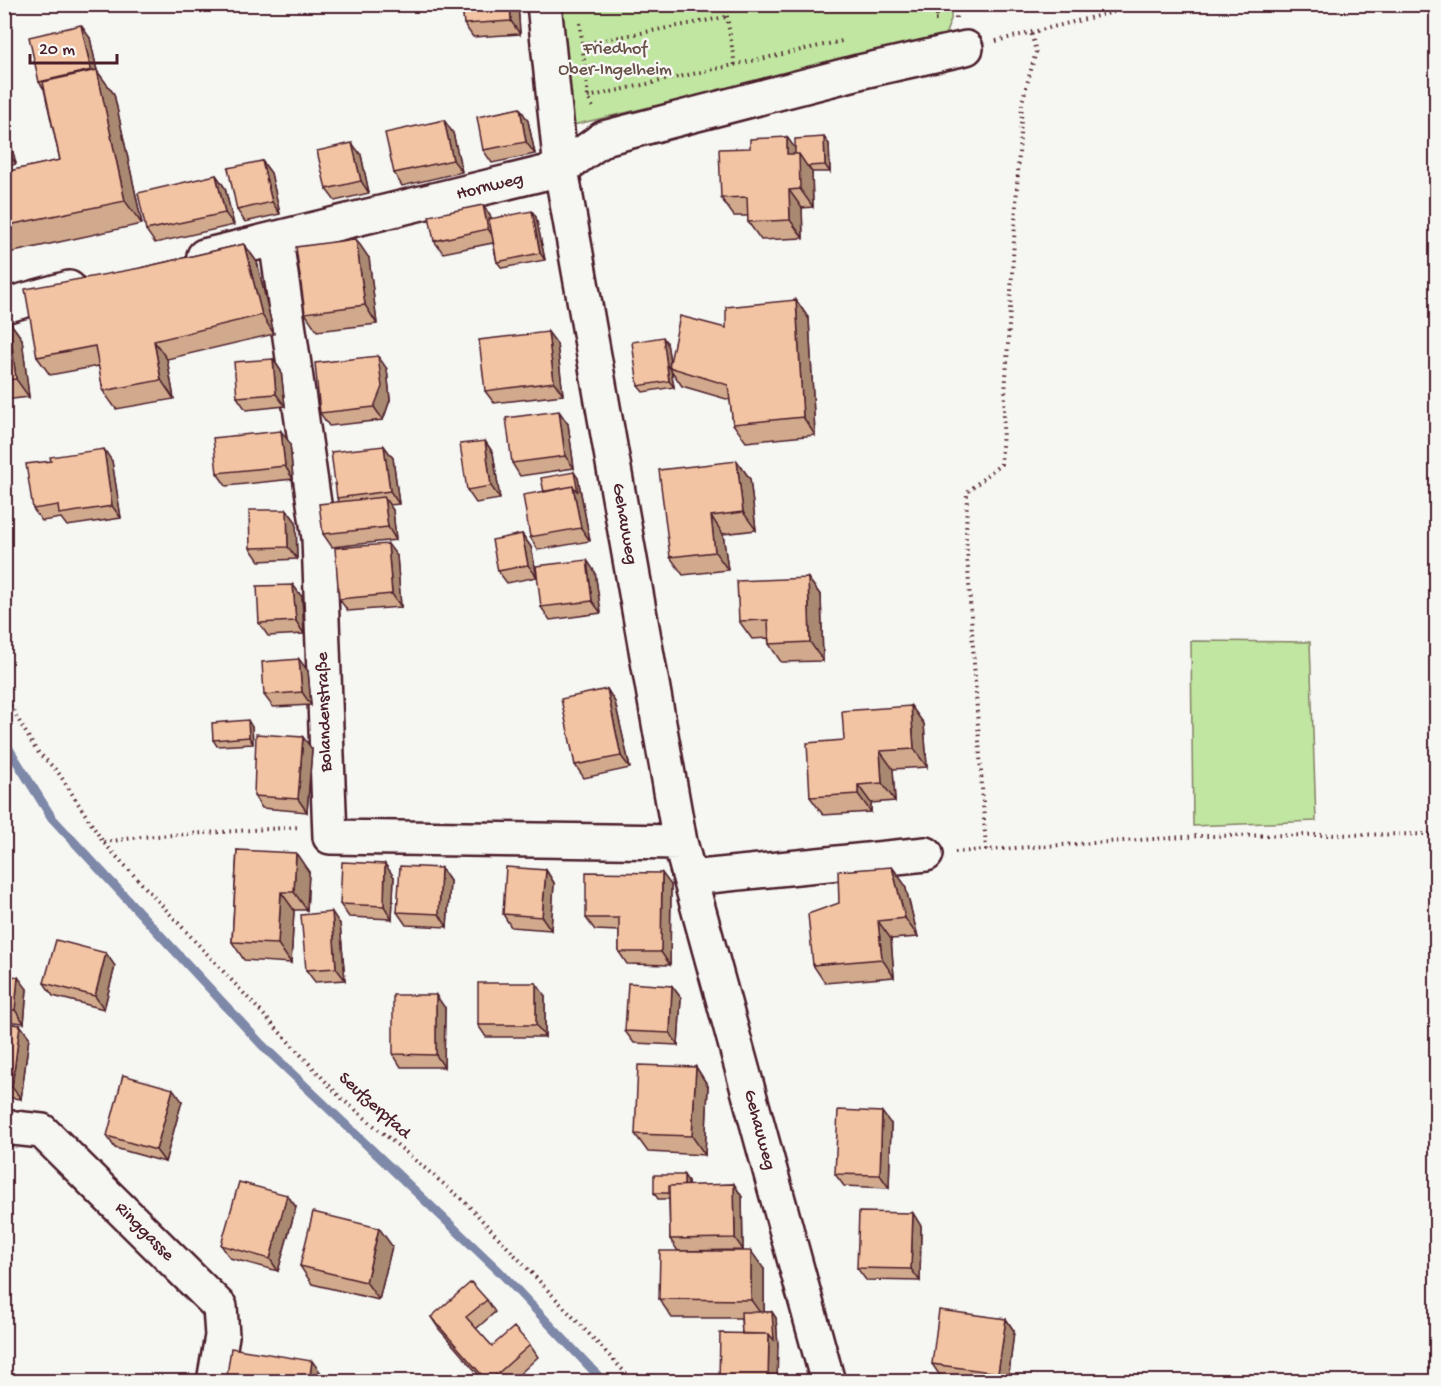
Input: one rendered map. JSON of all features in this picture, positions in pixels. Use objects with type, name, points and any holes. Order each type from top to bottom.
[{"type":"street","name":"Gehauweg","points":[[544,4],[561,169],[680,842],[828,1382]]},
{"type":"street","name":"Hornweg","points":[[171,264],[561,169],[604,138],[860,72],[966,48]]},
{"type":"street","name":"Bolandenstraße","points":[[276,240],[319,538],[330,837]]},
{"type":"street","points":[[4,306],[101,280]]},
{"type":"street","points":[[330,837],[680,842]]},
{"type":"street","points":[[690,878],[926,854]]},
{"type":"street","name":"Ringgasse","points":[[4,1127],[42,1131],[220,1307],[222,1336],[214,1382]]},
{"type":"path","points":[[725,4],[735,66]]},
{"type":"path","points":[[926,22],[937,20],[936,4]]},
{"type":"path","points":[[966,48],[1146,4]]},
{"type":"path","points":[[579,14],[588,97],[848,40]]},
{"type":"path","points":[[582,44],[726,17]]},
{"type":"path","points":[[986,850],[966,538],[967,492],[1001,464],[1022,102],[1036,52],[1031,32]]},
{"type":"path","name":"Seufzerpfad","points":[[4,694],[36,750],[58,772],[103,842],[341,1098],[464,1201],[634,1382]]},
{"type":"path","points":[[103,842],[141,837],[311,826],[330,837]]},
{"type":"path","points":[[926,854],[1200,836],[1437,834]]},
{"type":"green space","name":"Friedhof Ober-Ingelheim","points":[[951,4],[951,19],[944,38],[569,126],[553,5]]},
{"type":"green space","points":[[1191,641],[1310,642],[1316,821],[1193,826]]},
{"type":"building","points":[[462,4],[510,4],[511,21],[464,24]]},
{"type":"building","points":[[81,25],[91,70],[39,82],[29,37]]},
{"type":"building","points":[[97,70],[125,201],[4,226],[4,172],[60,160],[43,82]]},
{"type":"building","points":[[520,108],[526,142],[483,150],[477,117]]},
{"type":"building","points":[[444,120],[453,160],[394,173],[385,133]]},
{"type":"building","points":[[787,137],[787,154],[799,154],[800,189],[789,190],[790,220],[748,222],[747,197],[721,198],[719,149],[750,148],[750,139]]},
{"type":"building","points":[[824,137],[825,165],[807,166],[799,154],[795,154],[795,139]]},
{"type":"building","points":[[352,143],[361,181],[326,189],[317,151]]},
{"type":"building","points":[[262,161],[272,202],[237,210],[228,168]]},
{"type":"building","points":[[216,175],[225,213],[146,230],[138,193]]},
{"type":"building","points":[[483,205],[488,229],[434,241],[429,216]]},
{"type":"building","points":[[532,211],[540,253],[497,262],[489,219]]},
{"type":"building","points":[[356,239],[365,305],[305,313],[296,247]]},
{"type":"building","points":[[244,244],[262,315],[154,341],[161,380],[103,391],[95,346],[37,357],[25,289],[140,268]]},
{"type":"building","points":[[796,300],[803,417],[733,424],[728,385],[669,367],[680,316],[726,328],[726,307]]},
{"type":"building","points":[[4,321],[9,321],[16,379],[4,380]]},
{"type":"building","points":[[548,332],[554,382],[485,391],[479,340]]},
{"type":"building","points":[[663,337],[669,381],[638,386],[632,342]]},
{"type":"building","points":[[378,356],[382,387],[374,407],[320,413],[315,363]]},
{"type":"building","points":[[273,359],[276,394],[237,397],[234,362]]},
{"type":"building","points":[[559,411],[565,456],[512,463],[506,418]]},
{"type":"building","points":[[281,431],[285,466],[217,473],[213,438]]},
{"type":"building","points":[[485,441],[491,486],[467,490],[460,444]]},
{"type":"building","points":[[384,446],[390,491],[337,498],[331,452]]},
{"type":"building","points":[[104,449],[112,506],[59,514],[58,505],[33,509],[26,464],[51,461],[50,457]]},
{"type":"building","points":[[737,461],[743,512],[711,516],[715,552],[670,557],[659,470]]},
{"type":"building","points":[[574,472],[578,492],[573,486],[544,492],[541,478]]},
{"type":"building","points":[[573,486],[581,528],[530,537],[523,495]]},
{"type":"building","points":[[384,497],[388,527],[323,534],[319,504]]},
{"type":"building","points":[[249,510],[287,510],[288,547],[250,548]]},
{"type":"building","points":[[522,534],[528,565],[498,571],[492,540]]},
{"type":"building","points":[[388,544],[392,594],[339,599],[335,548]]},
{"type":"building","points":[[587,560],[592,601],[541,607],[536,566]]},
{"type":"building","points":[[808,578],[810,642],[769,644],[768,620],[739,621],[737,581]]},
{"type":"building","points":[[293,585],[296,621],[259,623],[257,586]]},
{"type":"building","points":[[299,659],[302,692],[264,695],[262,662]]},
{"type":"building","points":[[607,689],[621,756],[575,765],[561,699]]},
{"type":"building","points":[[911,706],[914,749],[880,751],[882,783],[858,785],[858,794],[810,797],[807,743],[844,740],[842,711]]},
{"type":"building","points":[[248,720],[249,737],[213,740],[212,723]]},
{"type":"building","points":[[256,734],[303,737],[298,799],[254,796]]},
{"type":"building","points":[[237,850],[296,853],[294,892],[281,892],[278,944],[232,942]]},
{"type":"building","points":[[342,862],[385,864],[384,906],[340,904]]},
{"type":"building","points":[[400,866],[441,868],[439,914],[397,912]]},
{"type":"building","points":[[506,867],[546,870],[542,917],[503,914]]},
{"type":"building","points":[[892,867],[905,918],[878,921],[882,959],[813,965],[808,914],[839,903],[838,871]]},
{"type":"building","points":[[586,872],[662,873],[661,952],[619,952],[619,918],[586,918]]},
{"type":"building","points":[[332,912],[336,968],[306,970],[301,915]]},
{"type":"building","points":[[56,940],[106,953],[95,996],[44,983]]},
{"type":"building","points":[[4,975],[18,977],[15,1010],[4,1009]]},
{"type":"building","points":[[478,983],[536,983],[536,1025],[478,1025]]},
{"type":"building","points":[[628,983],[672,986],[670,1033],[625,1031]]},
{"type":"building","points":[[393,995],[436,995],[436,1055],[393,1054]]},
{"type":"building","points":[[4,1023],[20,1025],[12,1087],[4,1086]]},
{"type":"building","points":[[638,1065],[696,1067],[692,1136],[635,1134]]},
{"type":"building","points":[[123,1075],[173,1089],[156,1150],[107,1136]]},
{"type":"building","points":[[838,1110],[882,1112],[880,1175],[835,1174]]},
{"type":"building","points":[[654,1175],[684,1175],[684,1186],[669,1186],[669,1193],[654,1193]]},
{"type":"building","points":[[239,1182],[287,1195],[270,1259],[221,1245]]},
{"type":"building","points":[[734,1184],[735,1238],[670,1239],[669,1186]]},
{"type":"building","points":[[313,1212],[379,1228],[366,1282],[300,1266]]},
{"type":"building","points":[[859,1212],[913,1213],[911,1269],[857,1268]]},
{"type":"building","points":[[660,1251],[751,1251],[751,1300],[659,1299]]},
{"type":"building","points":[[471,1282],[487,1300],[466,1317],[492,1346],[514,1327],[530,1345],[488,1382],[431,1317]]},
{"type":"building","points":[[939,1310],[1006,1319],[998,1373],[932,1364]]},
{"type":"building","points":[[741,1312],[772,1312],[774,1340],[769,1334],[742,1334]]},
{"type":"building","points":[[720,1333],[769,1334],[768,1382],[719,1382]]},
{"type":"building","points":[[231,1348],[312,1361],[309,1382],[226,1382]]},
{"type":"waterway","points":[[4,741],[52,818],[262,1045],[500,1272],[604,1382]]}]
